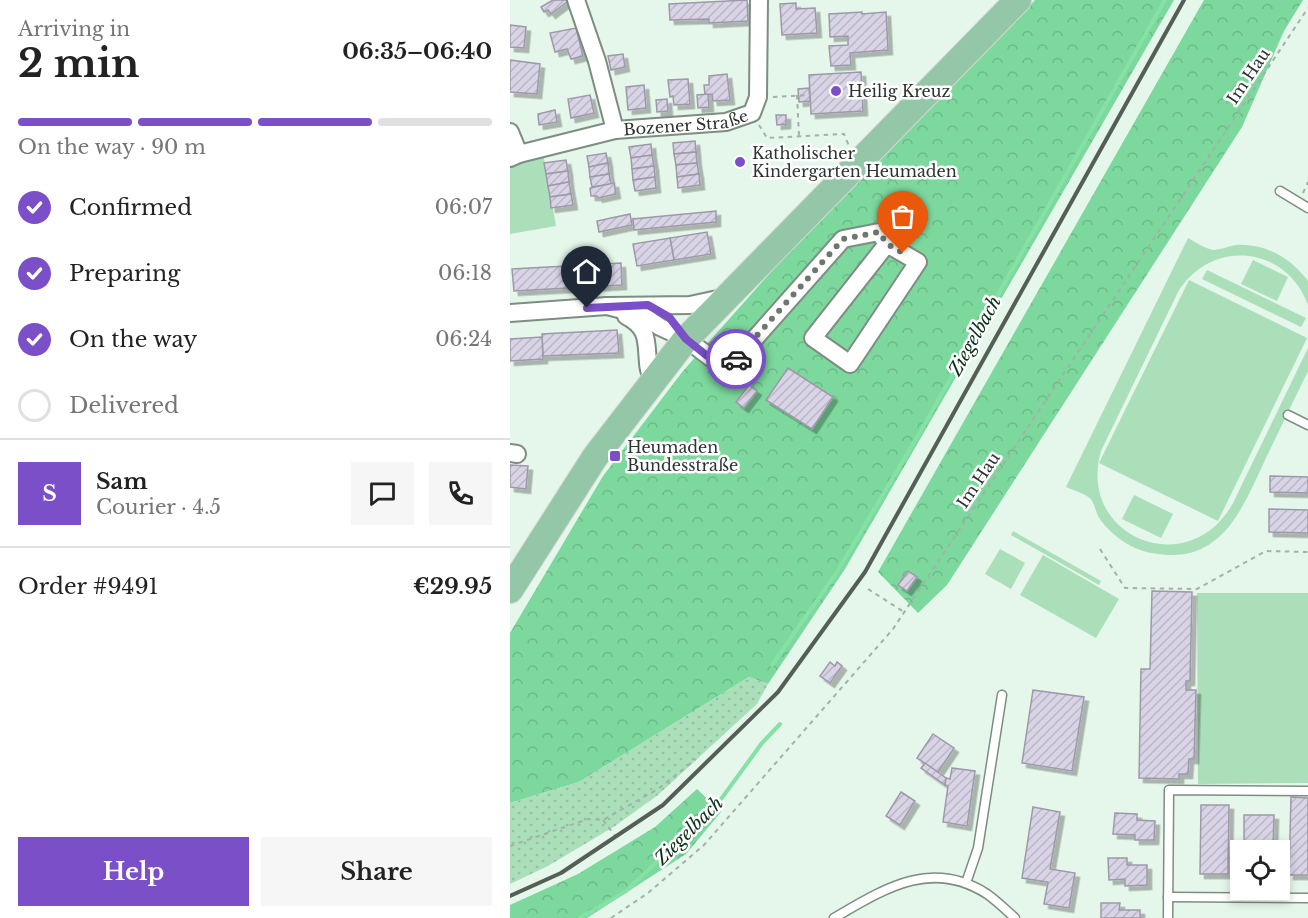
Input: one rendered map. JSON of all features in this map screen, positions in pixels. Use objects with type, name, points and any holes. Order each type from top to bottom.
[{"type":"main road","points":[[510,590],[595,457],[686,339],[1018,0]]},
{"type":"street","points":[[576,0],[597,61],[615,130]]},
{"type":"street","name":"Bozener Straße","points":[[515,156],[615,130],[726,122],[752,113],[758,97],[759,0]]},
{"type":"street","points":[[510,132],[515,156]]},
{"type":"street","points":[[607,306],[642,315],[660,327],[686,339],[719,364],[728,365],[734,362],[843,239],[879,232],[887,244],[918,262],[850,364],[813,338],[887,244]]},
{"type":"street","points":[[510,313],[607,306],[690,305],[728,297]]},
{"type":"street","points":[[648,305],[669,317],[686,339]]},
{"type":"street","points":[[607,306],[642,328],[648,346],[648,363],[652,382]]},
{"type":"lane","points":[[1280,191],[1308,208]]},
{"type":"lane","points":[[1288,416],[1308,425]]},
{"type":"lane","points":[[966,883],[978,848],[1002,695]]},
{"type":"lane","points":[[1168,918],[1169,790],[1308,791]]},
{"type":"lane","points":[[834,918],[877,893],[903,882],[944,877],[966,883],[988,895],[1015,918]]},
{"type":"lane","points":[[1168,897],[1308,898]]},
{"type":"lane","points":[[1004,908],[1008,918]]},
{"type":"path","name":"Im Hau","points":[[611,918],[648,893],[704,845],[885,638],[1308,8]]},
{"type":"path","points":[[797,95],[799,136]]},
{"type":"path","points":[[758,97],[810,95]]},
{"type":"path","points":[[767,138],[843,134],[856,166]]},
{"type":"path","points":[[1100,549],[1125,588],[1197,589],[1266,551],[1308,552]]},
{"type":"path","points":[[868,589],[904,612]]},
{"type":"path","points":[[510,846],[588,819],[603,820],[658,789],[696,759]]},
{"type":"path","points":[[603,820],[615,837]]},
{"type":"green space","points":[[1035,0],[1174,0],[845,569],[768,684],[749,677],[579,782],[510,803],[510,633],[603,476],[683,371],[786,255]]},
{"type":"green space","points":[[1204,0],[1303,0],[1284,31],[1242,127],[947,585],[918,613],[878,572]]},
{"type":"green space","points":[[543,153],[556,226],[510,234],[510,162]]},
{"type":"green space","points":[[1188,238],[1213,250],[1247,245],[1267,249],[1285,259],[1294,265],[1308,281],[1308,305],[1297,285],[1283,270],[1266,260],[1247,256],[1228,257],[1209,263],[1192,275],[1178,292],[1101,451],[1098,481],[1105,507],[1120,526],[1141,539],[1165,544],[1190,541],[1214,527],[1233,503],[1308,348],[1308,371],[1250,492],[1231,524],[1219,537],[1204,547],[1187,553],[1167,555],[1140,550],[1121,540],[1101,521],[1091,499],[1066,487]]},
{"type":"green space","points":[[1253,260],[1288,277],[1277,301],[1241,284]]},
{"type":"green space","points":[[1207,270],[1306,318],[1301,327],[1202,279]]},
{"type":"green space","points":[[1189,280],[1307,338],[1218,521],[1099,463]]},
{"type":"green space","points":[[1134,495],[1173,514],[1161,538],[1122,519]]},
{"type":"green space","points":[[1013,531],[1101,581],[1099,585],[1011,535]]},
{"type":"green space","points":[[1000,549],[1025,563],[1011,589],[985,574]]},
{"type":"green space","points":[[1043,555],[1119,599],[1096,638],[1020,595]]},
{"type":"green space","points":[[1197,593],[1308,593],[1308,783],[1198,784]]},
{"type":"green space","points":[[749,677],[768,684],[757,704],[658,795],[615,826],[548,866],[510,884],[510,803],[579,782]]},
{"type":"green space","points":[[697,789],[721,812],[686,854],[587,918],[510,918],[510,905],[578,874],[655,827]]},
{"type":"building","points":[[553,0],[566,0],[567,2],[551,14],[548,10],[544,12],[541,7]]},
{"type":"building","points":[[747,0],[748,21],[709,23],[709,19],[670,20],[669,4]]},
{"type":"building","points":[[796,3],[796,9],[815,8],[817,33],[782,35],[780,4]]},
{"type":"building","points":[[862,12],[862,14],[886,12],[888,50],[850,53],[851,65],[831,66],[829,46],[848,45],[848,36],[830,37],[829,14]]},
{"type":"building","points":[[510,25],[526,27],[524,48],[510,47]]},
{"type":"building","points":[[576,28],[583,56],[571,59],[567,49],[555,52],[550,33]]},
{"type":"building","points":[[623,54],[625,67],[611,70],[608,56]]},
{"type":"building","points":[[510,60],[540,64],[537,94],[510,92]]},
{"type":"building","name":"Heilig Kreuz","points":[[861,72],[863,111],[811,114],[809,75]]},
{"type":"building","points":[[727,74],[730,100],[713,101],[712,94],[705,95],[704,85],[709,85],[709,76]]},
{"type":"building","points":[[688,79],[690,104],[674,105],[673,96],[670,97],[668,80]]},
{"type":"building","points":[[644,85],[646,108],[628,110],[626,87]]},
{"type":"building","points":[[809,88],[810,101],[799,102],[798,89]]},
{"type":"building","points":[[708,94],[709,107],[698,108],[697,95]]},
{"type":"building","points":[[590,95],[594,113],[571,118],[568,99]]},
{"type":"building","points":[[667,99],[668,111],[657,112],[656,100]]},
{"type":"building","points":[[555,110],[557,122],[539,125],[538,114]]},
{"type":"building","points":[[776,115],[786,115],[786,124],[777,125]]},
{"type":"building","points":[[695,141],[696,152],[674,154],[673,143]]},
{"type":"building","points":[[651,144],[652,155],[631,158],[629,147]]},
{"type":"building","points":[[696,152],[697,163],[676,165],[674,154]]},
{"type":"building","points":[[606,153],[608,163],[589,167],[587,156]]},
{"type":"building","points":[[652,155],[654,166],[632,169],[631,158]]},
{"type":"building","points":[[566,160],[568,171],[546,174],[544,163]]},
{"type":"building","points":[[608,163],[609,174],[590,177],[589,167]]},
{"type":"building","points":[[697,163],[699,174],[677,177],[676,165]]},
{"type":"building","points":[[654,166],[655,177],[633,180],[632,169]]},
{"type":"building","points":[[568,171],[569,182],[548,186],[546,174]]},
{"type":"building","points":[[609,174],[611,184],[592,187],[590,177]]},
{"type":"building","points":[[699,174],[700,185],[678,188],[677,177]]},
{"type":"building","points":[[655,177],[656,188],[635,191],[633,180]]},
{"type":"building","points":[[569,182],[571,194],[550,197],[548,186]]},
{"type":"building","points":[[614,183],[616,194],[598,198],[591,196],[590,188]]},
{"type":"building","points":[[571,194],[573,205],[551,208],[550,197]]},
{"type":"building","points":[[716,211],[716,222],[634,230],[633,219]]},
{"type":"building","points":[[630,214],[632,225],[599,232],[597,221]]},
{"type":"building","points":[[707,232],[711,254],[674,260],[670,238]]},
{"type":"building","points":[[670,238],[674,260],[637,266],[633,244]]},
{"type":"building","points":[[621,263],[622,285],[514,291],[512,269]]},
{"type":"building","points":[[617,330],[619,353],[543,356],[542,334]]},
{"type":"building","points":[[542,337],[543,359],[510,361],[510,339]]},
{"type":"building","points":[[788,368],[833,397],[812,429],[766,400]]},
{"type":"building","points":[[749,385],[757,391],[744,408],[736,402]]},
{"type":"building","points":[[510,465],[528,466],[526,489],[510,487]]},
{"type":"building","points":[[1270,476],[1308,477],[1308,493],[1270,492]]},
{"type":"building","points":[[1269,509],[1308,510],[1308,533],[1269,532]]},
{"type":"building","points":[[908,571],[917,577],[907,591],[898,585]]},
{"type":"building","points":[[1152,591],[1192,592],[1190,681],[1186,681],[1186,690],[1196,690],[1194,759],[1189,759],[1188,774],[1179,774],[1179,779],[1139,778],[1141,669],[1150,669]]},
{"type":"building","points":[[830,662],[835,666],[837,662],[842,666],[830,683],[820,676]]},
{"type":"building","points":[[1033,690],[1084,697],[1072,771],[1022,763]]},
{"type":"building","points":[[933,734],[954,748],[938,772],[917,758]]},
{"type":"building","points":[[925,763],[946,778],[945,785],[921,768]]},
{"type":"building","points":[[952,768],[975,771],[967,826],[943,822],[948,786],[945,785],[946,778],[950,779]]},
{"type":"building","points":[[901,792],[915,801],[900,825],[886,816]]},
{"type":"building","points":[[1291,797],[1308,798],[1308,875],[1290,875]]},
{"type":"building","points":[[1201,805],[1229,805],[1228,874],[1200,874]]},
{"type":"building","points":[[1033,807],[1060,812],[1050,869],[1075,873],[1069,908],[1044,904],[1048,882],[1022,878]]},
{"type":"building","points":[[1115,813],[1137,814],[1137,820],[1155,821],[1154,840],[1135,840],[1135,835],[1113,834]]},
{"type":"building","points":[[1244,815],[1274,815],[1273,840],[1244,840]]},
{"type":"building","points":[[1108,858],[1127,858],[1127,865],[1147,865],[1147,885],[1125,886],[1125,879],[1109,880]]},
{"type":"building","points":[[1101,903],[1120,903],[1119,910],[1140,910],[1140,918],[1101,918]]},
{"type":"waterway","name":"Ziegelbach","points":[[772,665],[837,572],[923,427],[1165,0]]},
{"type":"waterway","name":"Ziegelbach","points":[[580,918],[626,891],[716,806],[762,743],[780,724]]},
{"type":"railway","points":[[510,896],[561,873],[663,805],[778,692],[865,572],[1184,0]]},
{"type":"way so far","points":[[736,359],[843,239],[879,232],[887,244],[903,253]]},
{"type":"place","name":"Heilig Kreuz","points":[[836,91]]},
{"type":"place","name":"Katholischer Kindergarten Heumaden","points":[[740,162]]},
{"type":"place","name":"Heumaden Bundesstraße","points":[[615,456]]},
{"type":"route","points":[[587,308],[648,305],[669,317],[686,339],[719,364],[728,365],[736,359]]}]
